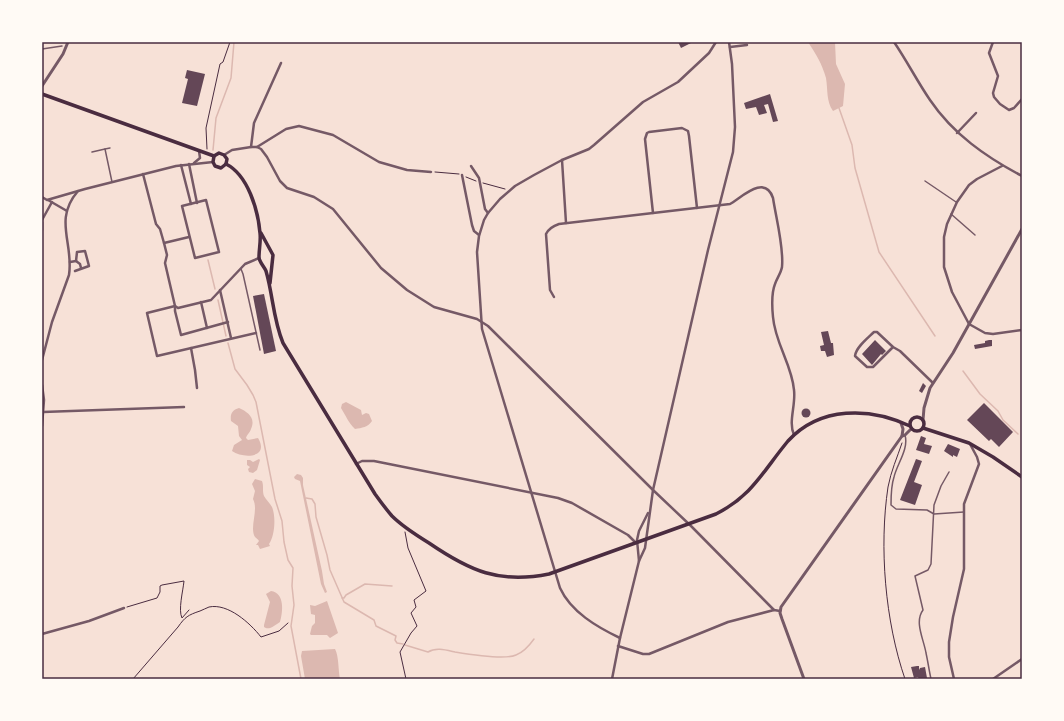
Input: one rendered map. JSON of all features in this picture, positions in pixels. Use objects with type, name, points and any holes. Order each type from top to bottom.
[{"type":"main road","points":[[42,94],[214,156],[219,154],[224,155],[226,164]]},
{"type":"main road","points":[[214,156],[213,162],[215,166],[221,168],[226,164]]},
{"type":"main road","points":[[226,164],[236,171],[247,186],[256,211],[265,251],[273,255],[269,286]]},
{"type":"main road","points":[[260,232],[265,251]]},
{"type":"main road","points":[[265,251],[259,258],[263,263],[275,318],[283,342],[375,494],[392,516],[448,557],[462,565],[492,575],[507,578],[524,578],[555,572],[646,540],[727,508],[745,494],[794,435],[819,419],[834,414],[847,412],[870,413],[899,421],[914,431],[919,431],[924,428],[969,443],[1022,477]]},
{"type":"main road","points":[[263,263],[266,264],[272,261]]},
{"type":"main road","points":[[910,427],[911,420],[914,418],[920,418],[923,420],[924,428]]},
{"type":"street","points":[[42,86],[63,54],[68,42]]},
{"type":"street","points":[[620,638],[575,610],[563,593],[555,572],[490,358],[480,320],[477,252],[479,236],[488,213],[509,192],[534,175],[562,160],[589,149],[643,102],[678,82],[709,53],[716,42]]},
{"type":"street","points":[[612,679],[618,646],[639,561],[645,548],[653,490],[708,250],[733,152],[735,138],[732,64],[729,42]]},
{"type":"street","points":[[894,42],[930,100],[957,133],[982,153],[1002,166],[1022,176]]},
{"type":"street","points":[[992,42],[989,53],[998,76],[993,93],[994,97],[1010,110],[1017,106],[1022,99]]},
{"type":"street","points":[[730,47],[747,45]]},
{"type":"street","points":[[251,146],[254,123],[281,63]]},
{"type":"street","points":[[957,133],[976,113]]},
{"type":"street","points":[[257,147],[286,129],[299,126],[333,135],[379,162],[407,170],[431,172]]},
{"type":"street","points":[[653,213],[645,139],[646,136],[650,132],[682,128],[688,131],[697,208]]},
{"type":"street","points":[[224,155],[232,150],[251,146],[257,147],[264,152],[280,181],[287,188],[314,197],[333,209],[381,268],[407,290],[434,307],[480,320],[488,326],[774,610]]},
{"type":"street","points":[[190,164],[196,162],[200,158],[199,150]]},
{"type":"street","points":[[562,160],[566,223]]},
{"type":"street","points":[[47,200],[181,165],[213,162]]},
{"type":"street","points":[[190,164],[197,202]]},
{"type":"street","points":[[181,165],[191,204]]},
{"type":"street","points":[[471,166],[477,173],[485,209],[488,213]]},
{"type":"street","points":[[1002,166],[977,179],[969,185],[957,202],[951,214],[944,237],[944,267],[952,292],[969,324],[985,333],[993,334],[1022,330]]},
{"type":"street","points":[[143,174],[156,224],[160,229],[167,255],[165,263],[181,335],[228,322]]},
{"type":"street","points":[[462,175],[472,225],[474,231],[479,236]]},
{"type":"street","points":[[554,297],[550,290],[546,234],[548,229],[559,224],[566,223],[730,204],[758,187],[765,187],[772,194],[781,244],[782,270],[775,284],[773,293],[773,320],[776,335],[790,373],[794,389],[792,428],[794,435]]},
{"type":"street","points":[[42,360],[52,322],[69,275],[70,262],[66,228],[66,211],[78,191]]},
{"type":"street","points":[[42,197],[66,211]]},
{"type":"street","points":[[206,200],[219,252],[194,258],[182,206],[197,202],[206,200]]},
{"type":"street","points":[[42,230],[42,221],[52,202]]},
{"type":"street","points":[[923,420],[927,397],[934,383],[954,353],[1022,229]]},
{"type":"street","points":[[164,243],[189,237]]},
{"type":"street","points":[[75,271],[88,266],[85,252],[77,252],[76,261]]},
{"type":"street","points":[[256,332],[157,356],[147,313],[175,306],[178,308],[211,300],[240,268],[259,258]]},
{"type":"street","points":[[70,262],[76,261]]},
{"type":"street","points":[[76,261],[80,264],[81,268]]},
{"type":"street","points":[[220,290],[231,338]]},
{"type":"street","points":[[201,302],[207,328]]},
{"type":"street","points":[[893,347],[873,367],[867,367],[855,356],[855,352],[874,332],[877,332],[934,383]]},
{"type":"street","points":[[191,348],[198,388]]},
{"type":"street","points":[[42,385],[44,400],[42,426]]},
{"type":"street","points":[[43,412],[184,407]]},
{"type":"street","points":[[899,421],[903,427],[903,436]]},
{"type":"street","points":[[804,679],[780,611],[784,602],[910,427]]},
{"type":"street","points":[[954,679],[949,657],[948,642],[964,569],[965,501],[979,464],[977,457],[969,443]]},
{"type":"street","points":[[356,464],[362,461],[374,461],[558,498],[572,503],[628,535],[637,543]]},
{"type":"street","points":[[639,561],[637,543],[639,531],[650,508]]},
{"type":"street","points":[[42,634],[89,621],[124,608]]},
{"type":"street","points":[[618,646],[649,654],[728,622],[774,610],[780,611]]},
{"type":"street","points":[[993,679],[1022,660]]},
{"type":"lane","points":[[42,49],[62,46]]},
{"type":"lane","points":[[92,152],[110,148]]},
{"type":"lane","points":[[104,149],[112,182]]},
{"type":"lane","points":[[924,181],[957,202]]},
{"type":"lane","points":[[951,214],[975,235]]},
{"type":"lane","points":[[240,268],[243,274],[260,350]]},
{"type":"lane","points":[[903,436],[906,440],[904,451],[893,478],[891,505],[896,509],[927,510],[934,514],[964,512]]},
{"type":"lane","points":[[931,679],[919,622],[923,610],[915,576],[928,570],[931,564],[934,505],[941,486],[949,472]]},
{"type":"path","points":[[208,153],[206,128],[220,64],[223,62],[230,42]]},
{"type":"path","points":[[431,172],[462,175],[509,192]]},
{"type":"path","points":[[903,436],[888,487],[884,559],[890,621],[905,679]]},
{"type":"path","points":[[404,526],[408,548],[426,590],[414,600],[416,607],[412,613],[417,626],[400,652],[406,679]]},
{"type":"path","points":[[124,608],[157,598],[160,592],[160,586],[162,584],[184,581],[181,598],[182,606],[180,611],[182,618],[189,610]]},
{"type":"path","points":[[133,679],[184,618],[209,607],[231,610],[261,637],[279,631],[288,623]]},
{"type":"shaded area","points":[[808,42],[835,42],[836,64],[845,84],[843,106],[833,111],[828,99],[826,78],[818,59]]},
{"type":"shaded area","points":[[346,402],[361,410],[362,415],[366,413],[369,414],[372,421],[369,425],[355,429],[341,408],[342,404]]},
{"type":"shaded area","points":[[239,408],[245,411],[252,419],[251,430],[246,438],[248,440],[258,438],[261,445],[261,450],[254,455],[242,455],[232,451],[234,445],[242,440],[239,436],[238,426],[231,421],[232,413]]},
{"type":"shaded area","points":[[259,459],[257,470],[253,473],[249,472],[248,469],[250,467],[247,465],[247,460],[253,462]]},
{"type":"shaded area","points":[[297,474],[301,475],[303,478],[303,485],[327,592],[325,593],[321,584],[300,481],[294,477]]},
{"type":"shaded area","points":[[255,479],[262,481],[264,496],[272,507],[274,515],[274,531],[269,544],[270,546],[260,549],[258,545],[256,545],[259,541],[253,533],[255,503],[253,499],[255,491],[252,484]]},
{"type":"shaded area","points":[[271,591],[276,592],[281,599],[282,613],[280,622],[272,627],[266,628],[264,625],[270,602],[266,594]]},
{"type":"shaded area","points":[[327,601],[338,633],[330,638],[327,635],[311,635],[312,626],[315,623],[315,615],[311,614],[310,605],[315,606]]},
{"type":"shaded area","points":[[335,649],[340,679],[305,679],[301,656],[302,651]]},
{"type":"building","points":[[678,42],[690,42],[691,43],[681,48]]},
{"type":"building","points":[[187,70],[205,74],[197,106],[182,103],[188,79],[185,78]]},
{"type":"building","points":[[770,94],[778,121],[773,122],[768,104],[764,105],[767,113],[759,115],[756,107],[746,109],[744,103]]},
{"type":"building","points":[[264,294],[276,351],[264,354],[253,296]]},
{"type":"building","points":[[828,331],[831,343],[833,343],[834,355],[827,357],[825,351],[821,351],[820,346],[824,345],[821,332]]},
{"type":"building","points":[[875,340],[886,351],[882,355],[881,354],[872,365],[862,354]]},
{"type":"building","points":[[992,340],[992,346],[975,349],[974,345],[985,343],[985,341]]},
{"type":"building","points":[[923,383],[926,386],[922,393],[919,391]]},
{"type":"building","points":[[984,403],[1013,432],[999,447],[991,439],[989,441],[967,420]]},
{"type":"building","points":[[806,408],[811,413],[806,418],[801,413]]},
{"type":"building","points":[[921,436],[926,438],[924,444],[932,446],[929,454],[916,450]]},
{"type":"building","points":[[948,444],[960,449],[957,457],[953,455],[953,457],[944,451]]},
{"type":"building","points":[[916,459],[922,461],[914,482],[922,485],[915,505],[900,500]]},
{"type":"building","points":[[919,666],[919,670],[920,668],[925,667],[926,679],[919,679],[918,677],[914,678],[911,667]]},
{"type":"waterway","points":[[213,150],[216,118],[231,78],[234,42]]},
{"type":"waterway","points":[[839,108],[852,145],[855,168],[879,252],[935,336]]},
{"type":"waterway","points":[[208,260],[215,289]]},
{"type":"waterway","points":[[218,300],[226,336]]},
{"type":"waterway","points":[[228,343],[235,369],[247,385],[256,402],[275,499],[282,521],[284,542],[288,560],[293,568],[292,586],[294,605],[291,626],[301,679]]},
{"type":"waterway","points":[[963,371],[980,394],[998,411],[1003,420],[1018,434]]},
{"type":"waterway","points":[[306,498],[312,499],[315,504],[316,517],[330,570],[344,602],[374,620],[376,626],[396,636],[395,640],[397,643],[403,644]]},
{"type":"waterway","points":[[342,598],[365,584],[392,586]]},
{"type":"waterway","points":[[405,645],[428,652],[431,650],[441,649],[477,655],[504,657],[516,655],[528,646],[534,639]]}]
